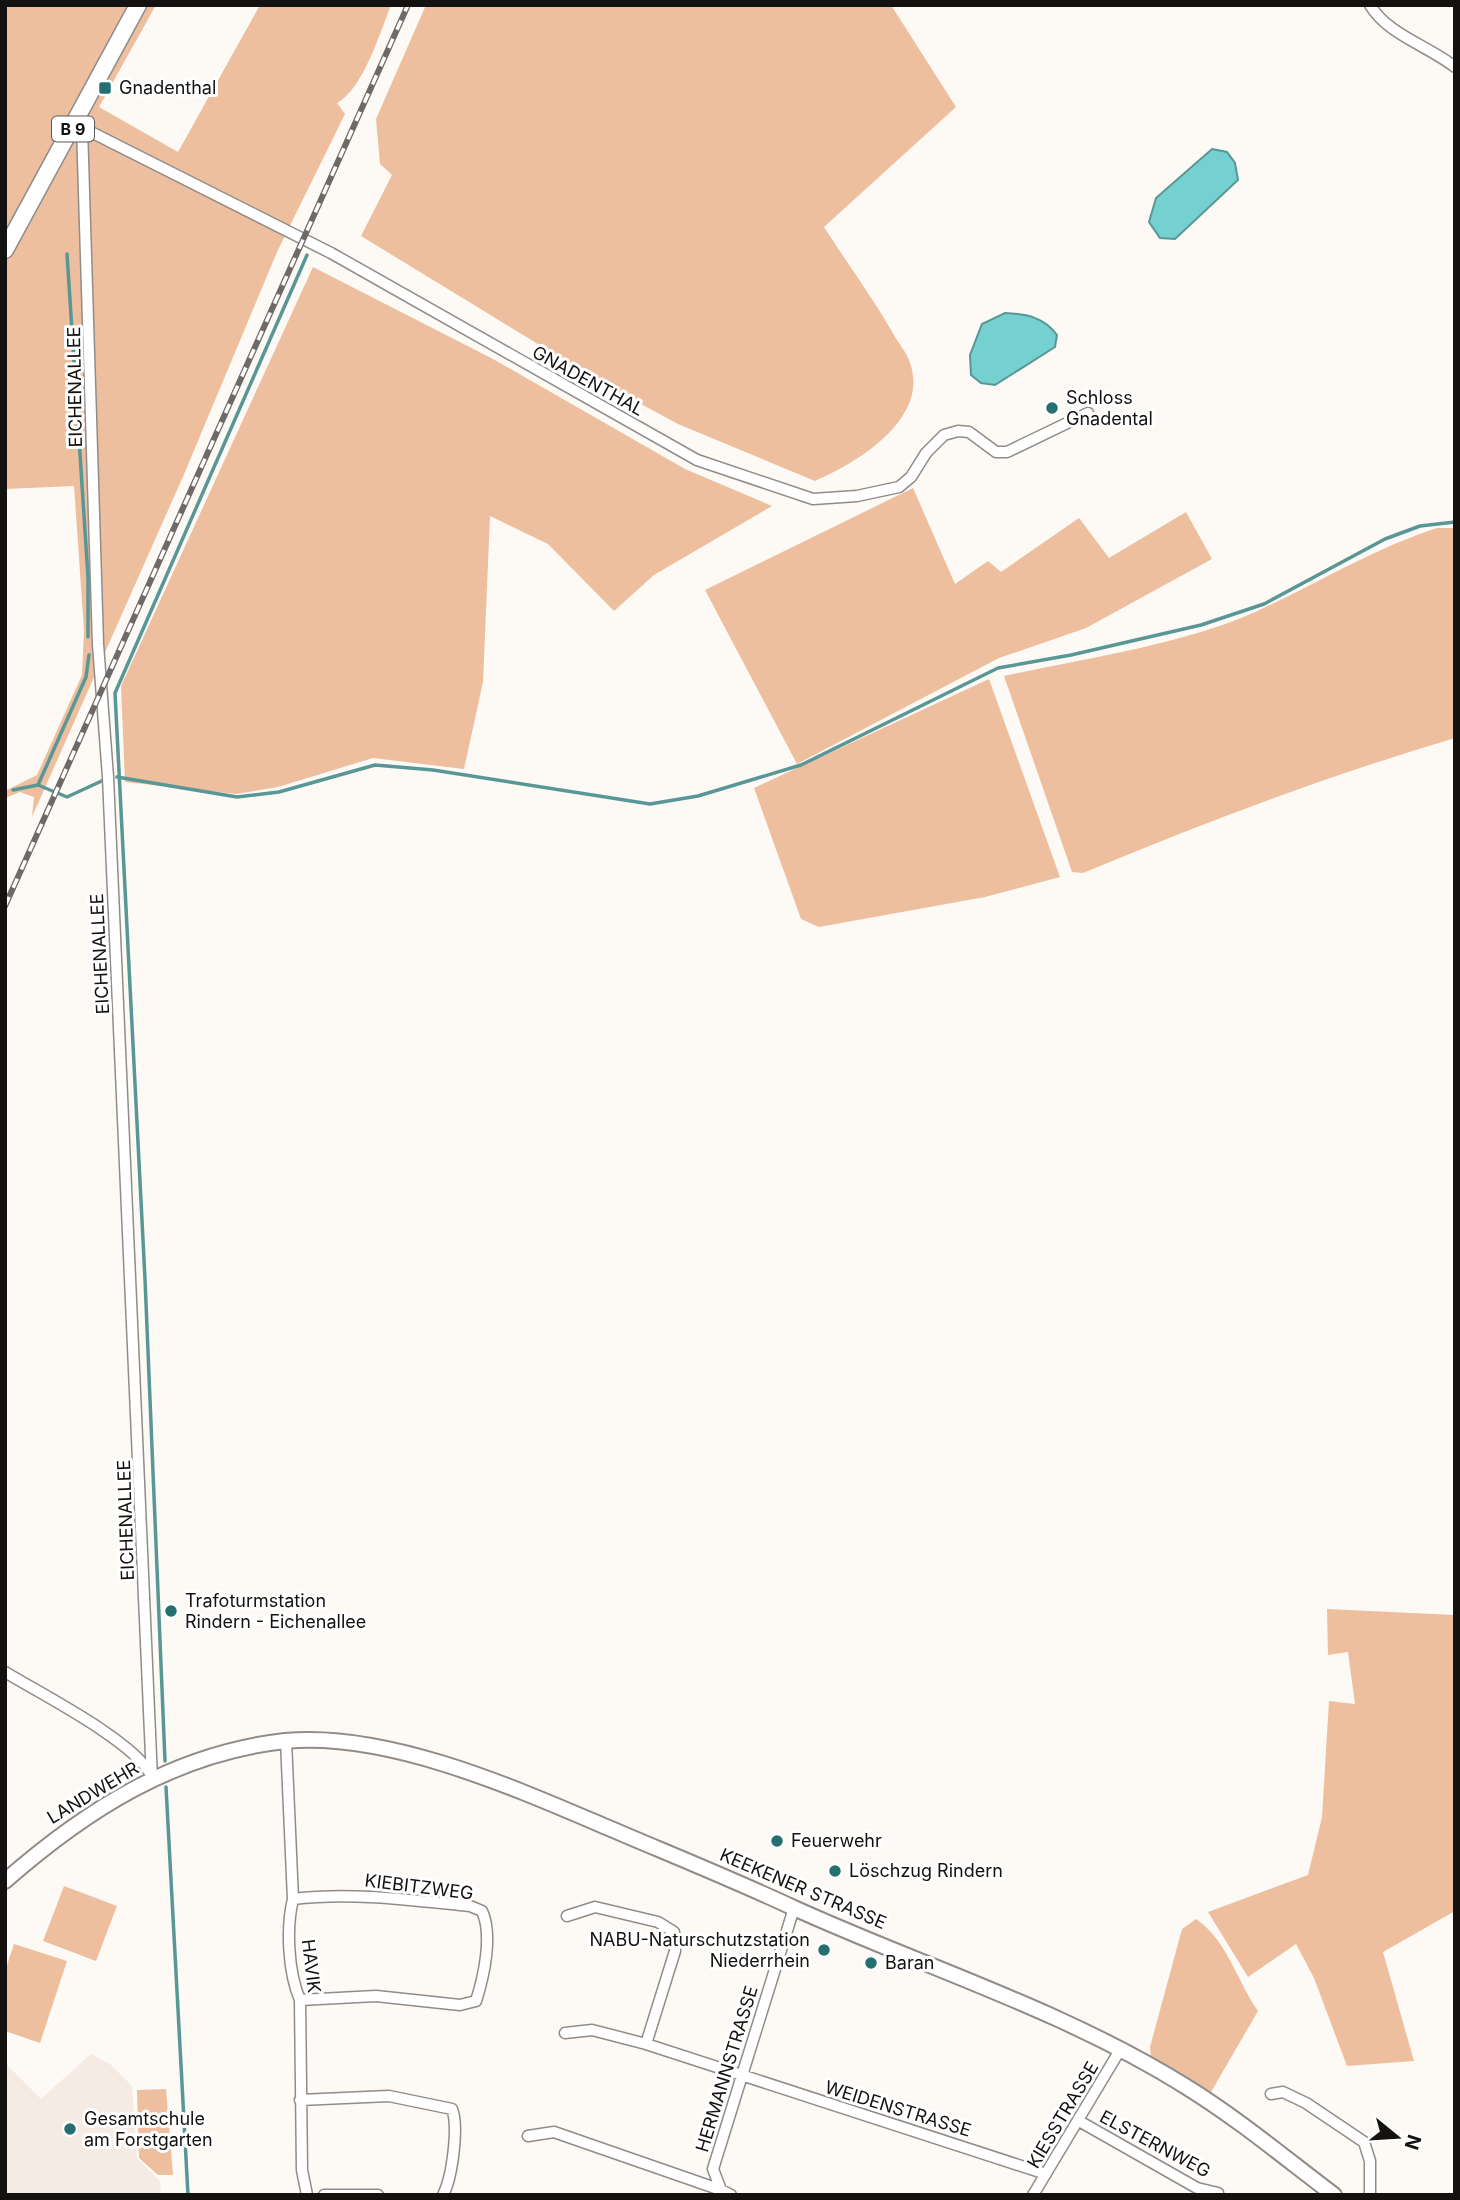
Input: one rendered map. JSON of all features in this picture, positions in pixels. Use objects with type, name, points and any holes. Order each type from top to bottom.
[{"type":"main road","name":"B 9","points":[[5,250],[78,126],[138,5]]},
{"type":"main road","name":"KEEKENER STRASSE","points":[[212,1754],[286,1741],[337,1742],[381,1749],[477,1775],[1032,2008],[1120,2050],[1213,2105],[1334,2195]]},
{"type":"main road","name":"LANDWEHR","points":[[5,1881],[69,1829],[131,1788],[212,1754]]},
{"type":"street","points":[[1370,5],[1380,22],[1432,50],[1455,67]]},
{"type":"street","name":"GNADENTHAL","points":[[78,126],[331,253],[697,460],[813,499],[857,496],[899,487],[911,477],[926,453],[944,435],[958,431],[969,432],[996,452],[1007,452],[1088,413]]},
{"type":"street","name":"EICHENALLEE","points":[[78,126],[98,644],[108,777],[152,1779]]},
{"type":"street","points":[[5,1672],[124,1746],[145,1763],[152,1779]]},
{"type":"street","name":"HAVIK","points":[[286,1741],[293,1899],[289,1914],[294,1986],[300,2000],[302,2170],[307,2195]]},
{"type":"street","name":"KIEBITZWEG","points":[[293,1899],[335,1894],[374,1895],[470,1906],[482,1911],[487,1923],[482,1984],[475,2001],[460,2005],[376,1996],[300,2000]]},
{"type":"street","points":[[567,1916],[595,1906],[658,1922],[674,1932],[675,1951],[646,2044]]},
{"type":"street","name":"HERMANNSTRASSE","points":[[726,2192],[713,2169],[794,1908]]},
{"type":"street","name":"WEIDENSTRASSE","points":[[565,2033],[592,2030],[646,2044],[740,2077],[1045,2174]]},
{"type":"street","name":"KIESSTRASSE","points":[[1033,2195],[1120,2050]]},
{"type":"street","points":[[1272,2094],[1283,2092],[1306,2103],[1364,2142],[1370,2161],[1370,2195]]},
{"type":"street","points":[[300,2100],[389,2096],[452,2109],[455,2116],[453,2154],[443,2195]]},
{"type":"street","name":"ELSTERNWEG","points":[[1079,2121],[1198,2189],[1218,2193]]},
{"type":"street","points":[[528,2136],[554,2132],[726,2192]]},
{"type":"street","points":[[324,2195],[378,2195]]},
{"type":"shaded area","points":[[5,5],[156,5],[99,107],[178,152],[260,5],[391,5],[363,73],[355,86],[337,103],[345,114],[277,252],[185,472],[32,817],[34,797],[20,792],[5,798],[5,791],[37,775],[82,675],[84,630],[74,486],[5,489]]},
{"type":"shaded area","points":[[426,5],[891,5],[956,107],[824,227],[910,363],[913,383],[909,403],[900,420],[886,436],[869,451],[815,481],[678,424],[600,382],[361,236],[392,175],[380,164],[376,119]]},
{"type":"shaded area","points":[[313,267],[493,359],[685,469],[772,506],[654,575],[614,611],[548,544],[490,516],[483,682],[464,769],[373,758],[278,787],[236,794],[125,782],[121,686]]},
{"type":"shaded area","points":[[913,488],[955,584],[988,561],[1001,572],[1079,518],[1109,558],[1186,512],[1212,559],[1086,628],[999,658],[797,764],[705,590]]},
{"type":"shaded area","points":[[1437,528],[1455,528],[1455,738],[1267,801],[1083,873],[1072,872],[1004,676],[1163,643],[1225,624],[1390,546]]},
{"type":"shaded area","points":[[989,679],[1060,877],[985,897],[819,927],[801,919],[754,788]]},
{"type":"shaded area","points":[[1327,1609],[1455,1615],[1455,1911],[1383,1952],[1414,2061],[1347,2066],[1314,1978],[1296,1944],[1248,1977],[1208,1912],[1308,1875],[1322,1817],[1329,1701],[1355,1704],[1348,1652],[1328,1655]]},
{"type":"shaded area","points":[[64,1886],[117,1906],[96,1961],[43,1941]]},
{"type":"shaded area","points":[[1196,1919],[1224,1949],[1258,2011],[1211,2092],[1151,2056],[1150,2047],[1182,1929]]},
{"type":"shaded area","points":[[14,1944],[67,1961],[40,2043],[5,2031],[5,1971]]},
{"type":"shaded area","name":"Gesamtschule am Forstgarten","points":[[91,2054],[110,2064],[132,2086],[137,2158],[160,2181],[161,2195],[5,2195],[5,2063],[41,2099]]},
{"type":"shaded area","points":[[166,2089],[173,2175],[158,2175],[139,2158],[137,2090]]},
{"type":"water","points":[[1212,149],[1227,152],[1235,163],[1238,180],[1175,239],[1160,238],[1149,222],[1156,198]]},
{"type":"water","points":[[1005,313],[1027,316],[1046,324],[1057,335],[1055,347],[995,385],[981,383],[971,375],[970,355],[982,324]]},
{"type":"waterway","points":[[67,254],[88,577],[88,637]]},
{"type":"waterway","points":[[165,1761],[145,1279],[115,693],[307,255]]},
{"type":"waterway","points":[[117,777],[237,797],[279,792],[375,765],[433,770],[650,804],[698,796],[801,765],[998,668],[1071,655],[1201,625],[1264,604],[1385,539],[1420,526],[1455,522]]},
{"type":"waterway","points":[[38,785],[86,677],[89,655]]},
{"type":"waterway","points":[[13,790],[38,785],[67,797],[106,779]]},
{"type":"waterway","points":[[166,1787],[188,2195]]},
{"type":"railway","points":[[5,906],[408,5]]},
{"type":"place","name":"Gnadenthal","points":[[105,88]]},
{"type":"place","name":"Schloss Gnadental","points":[[1052,408]]},
{"type":"place","name":"Trafoturmstation Rindern - Eichenallee","points":[[171,1611]]},
{"type":"place","name":"Feuerwehr","points":[[777,1841]]},
{"type":"place","name":"Löschzug Rindern","points":[[835,1871]]},
{"type":"place","name":"NABU-Naturschutzstation Niederrhein","points":[[824,1950]]},
{"type":"place","name":"Baran","points":[[871,1963]]},
{"type":"place","name":"Gesamtschule am Forstgarten","points":[[70,2129]]}]
